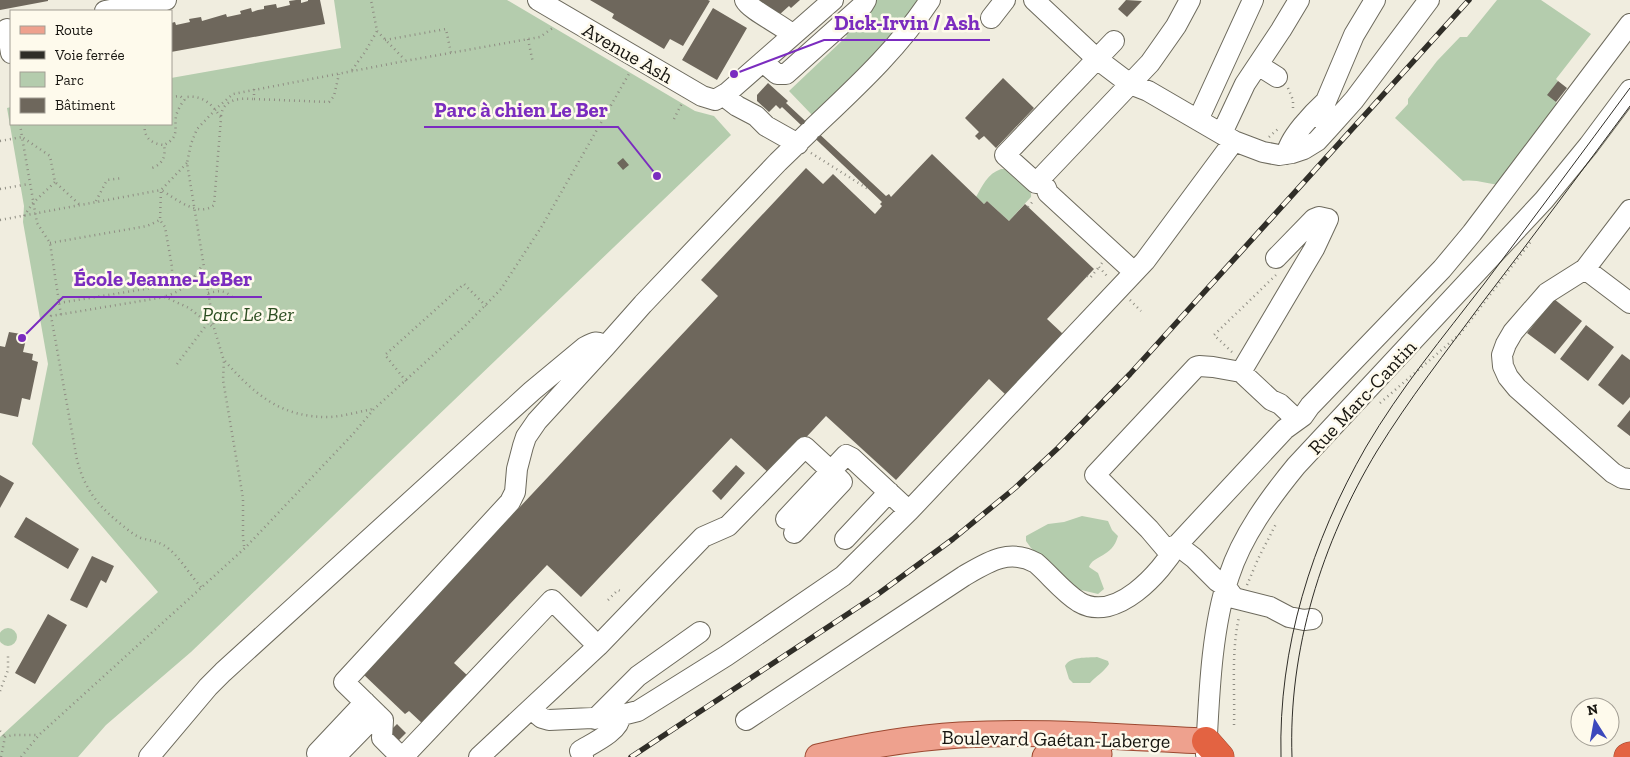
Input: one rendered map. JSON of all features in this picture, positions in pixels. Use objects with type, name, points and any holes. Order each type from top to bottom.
[{"type":"main road","name":"Boulevard Gaétan-Laberge","points":[[818,757],[856,748],[895,742],[978,734],[1032,734],[1206,753]]},
{"type":"main road","points":[[1045,757],[1066,753],[1206,753]]},
{"type":"street","points":[[111,10],[166,0]]},
{"type":"street","name":"Avenue Ash","points":[[538,0],[702,96],[711,100],[722,98]]},
{"type":"street","points":[[744,0],[747,4],[793,35]]},
{"type":"street","points":[[807,135],[751,123],[722,98],[833,0]]},
{"type":"street","points":[[763,62],[778,74],[786,74],[863,5],[866,0]]},
{"type":"street","points":[[598,646],[552,600],[402,757],[382,738],[383,720],[344,682],[510,502],[514,492],[519,458],[530,430],[536,421],[606,347],[643,304],[778,162],[882,60],[908,31],[930,0]]},
{"type":"street","points":[[991,18],[1005,0]]},
{"type":"street","points":[[1034,0],[1097,59],[1130,84],[1148,91],[1228,137],[1255,150],[1273,155],[1287,154],[1312,145],[1364,87],[1429,0]]},
{"type":"street","points":[[1114,41],[1005,154],[1036,183],[1150,63],[1176,26],[1190,0]]},
{"type":"street","points":[[1198,120],[1253,0]]},
{"type":"street","points":[[531,709],[542,718],[549,720],[620,717],[638,712],[829,587],[856,564],[909,512],[1153,251],[1228,137],[1241,92],[1299,0]]},
{"type":"street","points":[[1328,129],[1324,122],[1326,101],[1354,35],[1375,0]]},
{"type":"street","points":[[746,720],[964,576],[991,561],[1021,556],[1036,562],[1079,602],[1088,606],[1099,607],[1118,604],[1130,597],[1168,560],[1177,545],[1462,246],[1630,24]]},
{"type":"street","points":[[6,29],[10,48]]},
{"type":"street","points":[[1258,65],[1277,77]]},
{"type":"street","name":"Rue Marc-Cantin","points":[[1206,753],[1217,629],[1226,586],[1246,538],[1262,511],[1296,466],[1539,206],[1589,145],[1630,90]]},
{"type":"street","points":[[1287,154],[1292,140],[1314,111],[1326,101]]},
{"type":"street","points":[[1039,180],[1048,193],[1134,272]]},
{"type":"street","points":[[1630,210],[1585,269],[1547,293],[1513,332],[1502,355],[1503,366],[1508,377],[1517,388],[1613,473],[1622,478],[1630,479]]},
{"type":"street","points":[[1238,363],[1314,250],[1312,233],[1276,266]]},
{"type":"street","points":[[1585,269],[1630,304]]},
{"type":"street","points":[[149,757],[208,686],[532,391],[585,347],[595,342],[606,347]]},
{"type":"street","points":[[1238,363],[1271,400],[1274,411],[1293,423]]},
{"type":"street","points":[[1177,545],[1166,549],[1095,475],[1198,366],[1238,363]]},
{"type":"street","points":[[478,757],[598,646],[703,537],[728,526],[805,447],[836,477]]},
{"type":"street","points":[[790,526],[836,477],[846,455],[862,466],[909,512]]},
{"type":"street","points":[[845,539],[889,492]]},
{"type":"street","points":[[1177,545],[1194,558],[1220,583],[1226,586],[1234,598],[1270,608],[1289,617],[1304,620],[1312,619]]},
{"type":"street","points":[[595,718],[638,676],[700,632]]},
{"type":"street","points":[[326,755],[371,708]]},
{"type":"street","points":[[584,757],[580,751],[615,729],[620,723],[620,717]]},
{"type":"path","points":[[371,0],[376,31],[406,61]]},
{"type":"path","points":[[447,24],[448,27],[446,29],[451,53]]},
{"type":"path","points":[[245,548],[242,536],[243,498],[223,380],[224,361],[214,328],[202,264],[187,162],[191,144],[197,130],[233,94],[540,38],[555,26]]},
{"type":"path","points":[[385,40],[446,29]]},
{"type":"path","points":[[351,71],[365,52],[376,31]]},
{"type":"path","points":[[396,33],[397,38]]},
{"type":"path","points":[[528,39],[533,62]]},
{"type":"path","points":[[21,757],[39,735],[245,548],[353,434],[374,409],[486,306],[501,289],[542,226],[631,70]]},
{"type":"path","points":[[161,190],[194,209],[210,208],[214,204],[223,108],[235,99],[329,102],[334,96],[339,74]]},
{"type":"path","points":[[1277,77],[1292,94],[1294,107],[1292,113]]},
{"type":"path","points":[[254,89],[254,99]]},
{"type":"path","points":[[172,97],[180,96],[184,100]]},
{"type":"path","points":[[146,125],[145,132],[148,139],[154,143],[164,145],[170,142],[177,128],[175,117],[184,100],[191,97],[200,98],[210,104],[216,109],[221,118]]},
{"type":"path","points":[[674,119],[683,102]]},
{"type":"path","points":[[20,125],[32,203],[37,223],[50,243],[61,314]]},
{"type":"path","points":[[1255,150],[1281,127]]},
{"type":"path","points":[[807,135],[868,189]]},
{"type":"path","points":[[0,141],[22,137],[50,156],[55,182],[79,204]]},
{"type":"path","points":[[152,168],[159,165],[165,157],[164,145]]},
{"type":"path","points":[[0,220],[161,190],[187,162]]},
{"type":"path","points":[[96,201],[107,180],[124,178]]},
{"type":"path","points":[[24,216],[32,203],[55,182]]},
{"type":"path","points":[[0,189],[29,184]]},
{"type":"path","points":[[59,303],[157,287],[169,283],[172,278],[172,267],[165,227],[160,220],[161,190]]},
{"type":"path","points":[[50,243],[107,231],[147,226],[160,220]]},
{"type":"path","name":"Rue Marc-Cantin","points":[[1379,404],[1460,334],[1533,238]]},
{"type":"path","points":[[201,587],[169,549],[155,541],[141,538],[131,533],[107,513],[95,499],[84,481],[77,460],[51,316],[165,297],[188,284],[202,264]]},
{"type":"path","points":[[1238,363],[1214,335],[1276,266]]},
{"type":"path","points":[[1087,276],[1090,278],[1099,267]]},
{"type":"path","points":[[406,380],[385,355],[464,284],[486,306]]},
{"type":"path","points":[[208,293],[223,291],[233,298]]},
{"type":"path","points":[[165,297],[182,304],[214,328]]},
{"type":"path","points":[[1129,299],[1141,311]]},
{"type":"path","points":[[177,364],[208,323]]},
{"type":"path","points":[[224,361],[254,392],[285,410],[305,415],[331,417],[374,409]]},
{"type":"path","points":[[1246,592],[1258,559],[1279,518]]},
{"type":"path","points":[[608,600],[618,590],[623,592]]},
{"type":"path","points":[[1234,725],[1235,683],[1233,655],[1239,614]]},
{"type":"path","points":[[0,691],[8,670],[8,655]]},
{"type":"path","points":[[0,731],[5,737]]},
{"type":"path","points":[[5,737],[13,735],[39,735]]},
{"type":"path","points":[[1,757],[5,737]]},
{"type":"green space","name":"Parc Le Ber","points":[[334,0],[507,0],[695,111],[714,116],[731,135],[191,652],[106,725],[78,757],[0,757],[0,737],[158,592],[32,444],[48,364],[23,222],[24,206],[7,108],[10,107],[10,125],[172,125],[172,78],[341,48]]},
{"type":"green space","points":[[872,0],[921,0],[886,45],[813,116],[789,91],[847,36],[842,30]]},
{"type":"green space","points":[[1497,0],[1541,0],[1591,34],[1556,79],[1558,81],[1548,95],[1556,102],[1560,109],[1501,185],[1463,181],[1395,118],[1408,104],[1408,99],[1437,61],[1460,37],[1467,37]]},
{"type":"green space","points":[[1001,169],[1006,169],[1018,178],[1031,193],[1031,197],[1009,221],[987,201],[984,204],[976,197],[989,177]]},
{"type":"green space","points":[[1082,516],[1108,521],[1112,530],[1118,536],[1112,548],[1094,560],[1089,567],[1098,573],[1104,589],[1098,594],[1077,589],[1031,548],[1026,541],[1026,536],[1048,524],[1064,522]]},
{"type":"green space","points":[[4,628],[12,628],[17,633],[15,644],[4,646],[-1,641],[-1,633]]},
{"type":"green space","points":[[1097,657],[1108,661],[1109,664],[1090,683],[1073,683],[1069,679],[1065,666],[1067,663],[1079,658]]},
{"type":"building","points":[[0,0],[48,0],[48,1],[0,10]]},
{"type":"building","points":[[301,0],[301,3],[308,0],[320,0],[325,24],[172,52],[172,23],[175,22],[176,25],[190,22],[189,19],[201,17],[202,21],[226,14],[227,17],[241,14],[240,11],[251,8],[252,12],[264,9],[264,6],[276,4],[277,8],[290,5],[289,1]]},
{"type":"building","points":[[590,0],[710,1],[683,46],[670,39],[664,49],[612,18],[614,14]]},
{"type":"building","points":[[757,0],[800,0],[791,8],[789,6],[779,15]]},
{"type":"building","points":[[1126,0],[1142,1],[1127,17],[1118,9]]},
{"type":"building","points":[[713,8],[747,28],[717,80],[682,60]]},
{"type":"building","points":[[1003,78],[1034,108],[996,148],[984,136],[979,140],[975,136],[979,132],[965,118]]},
{"type":"building","points":[[1558,81],[1567,88],[1556,102],[1547,95]]},
{"type":"building","points":[[768,83],[788,101],[786,103],[886,196],[889,194],[891,197],[932,154],[984,204],[987,201],[1009,221],[1025,204],[1094,269],[1047,319],[1063,334],[1006,395],[989,379],[896,480],[826,416],[771,475],[731,438],[581,597],[547,565],[454,663],[468,676],[423,724],[409,711],[405,714],[363,674],[718,296],[701,280],[806,168],[823,184],[833,174],[875,214],[882,206],[880,204],[882,202],[782,107],[780,109],[776,105],[769,112],[757,101],[757,95]]},
{"type":"building","points":[[623,158],[629,165],[623,170],[617,163]]},
{"type":"building","points":[[1554,299],[1582,321],[1555,354],[1527,333]]},
{"type":"building","points":[[1586,325],[1614,347],[1588,381],[1560,359]]},
{"type":"building","points":[[9,332],[27,335],[23,352],[33,354],[32,360],[38,362],[30,400],[22,398],[18,417],[0,413],[0,346],[5,347]]},
{"type":"building","points":[[1622,354],[1630,360],[1630,397],[1623,405],[1598,385]]},
{"type":"building","points":[[1630,410],[1630,436],[1617,426]]},
{"type":"building","points":[[736,465],[745,473],[721,500],[712,491]]},
{"type":"building","points":[[0,475],[14,483],[0,508]]},
{"type":"building","points":[[26,517],[79,549],[68,569],[14,537]]},
{"type":"building","points":[[92,556],[114,566],[106,583],[101,580],[87,608],[70,600]]},
{"type":"building","points":[[48,614],[67,625],[35,684],[15,673]]},
{"type":"building","points":[[397,724],[406,733],[398,741],[389,732]]},
{"type":"tram line","points":[[1281,757],[1285,676],[1292,636],[1302,596],[1315,558],[1347,483],[1366,447],[1407,384],[1630,88]]},
{"type":"tram line","points":[[1292,757],[1292,717],[1296,677],[1312,598],[1340,522],[1357,486],[1377,451],[1415,394],[1630,106]]},
{"type":"railway","points":[[631,757],[878,594],[953,539],[1015,488],[1058,448],[1130,374],[1469,0]]},
{"type":"place","name":"Dick-Irvin / Ash","points":[[734,74]]},
{"type":"place","name":"Parc à chien Le Ber","points":[[657,176]]},
{"type":"place","name":"École Jeanne-LeBer","points":[[22,338]]}]
